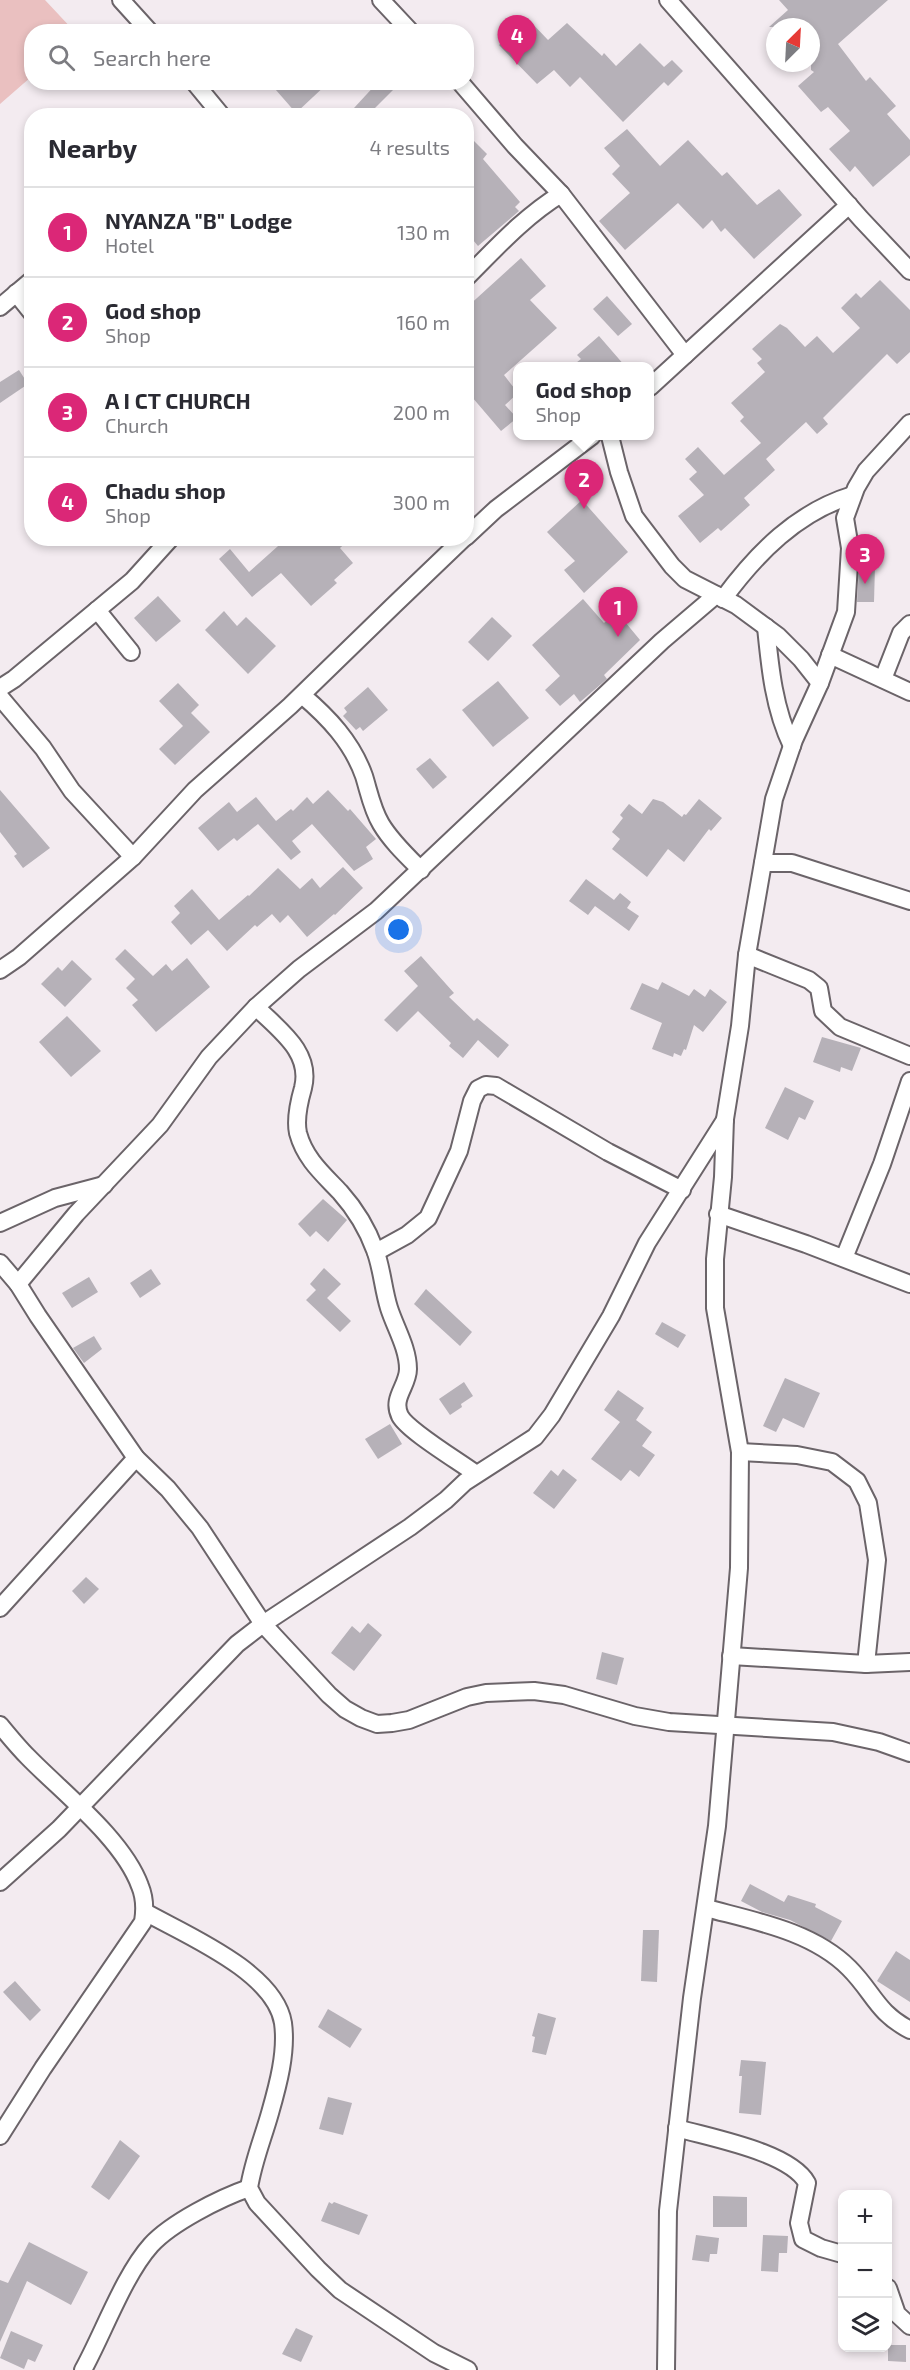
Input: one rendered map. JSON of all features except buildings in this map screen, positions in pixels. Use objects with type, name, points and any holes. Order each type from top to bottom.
[{"type":"street","points":[[121,0],[143,24]]},
{"type":"street","points":[[381,0],[404,24]]},
{"type":"street","points":[[675,3],[849,205],[910,271]]},
{"type":"street","points":[[202,90],[216,108]]},
{"type":"street","points":[[467,90],[515,146],[561,194],[685,355]]},
{"type":"street","points":[[474,270],[521,223],[542,205],[561,194]]},
{"type":"street","points":[[654,383],[849,205]]},
{"type":"street","points":[[0,307],[24,286]]},
{"type":"street","points":[[16,293],[24,303]]},
{"type":"street","points":[[666,2370],[668,2211],[692,1998],[717,1826],[739,1568],[740,1452],[715,1308],[718,1214],[723,1177],[725,1119],[740,1026],[747,955],[774,799],[792,746],[820,683],[846,612],[850,549],[845,518],[853,495],[867,471],[910,423]]},
{"type":"street","points":[[474,529],[496,509],[586,440]]},
{"type":"street","points":[[611,440],[634,516],[672,566],[685,579],[736,604],[778,636],[801,658],[820,683]]},
{"type":"street","points":[[18,1284],[76,1214],[160,1125],[209,1057],[256,1007],[299,969],[376,911],[662,641],[719,597],[763,549],[793,524],[830,502],[853,495]]},
{"type":"street","points":[[0,687],[14,679],[132,581],[164,546]]},
{"type":"street","points":[[0,970],[19,957],[133,857],[195,790],[302,695],[456,546]]},
{"type":"street","points":[[97,610],[131,652]]},
{"type":"street","points":[[883,679],[901,633],[910,624]]},
{"type":"street","points":[[766,627],[778,711],[792,746]]},
{"type":"street","points":[[830,656],[910,692]]},
{"type":"street","points":[[302,695],[318,708],[348,743],[363,774],[370,799],[381,824],[421,870]]},
{"type":"street","points":[[2,704],[43,748],[72,791],[133,857]]},
{"type":"street","points":[[763,863],[792,863],[910,901]]},
{"type":"street","points":[[747,955],[808,980],[819,988],[823,1011],[840,1027],[910,1056]]},
{"type":"street","points":[[256,1007],[291,1041],[305,1063],[305,1080],[299,1105],[298,1131],[301,1141],[305,1151],[320,1172],[361,1218],[376,1252],[388,1307],[407,1362],[407,1378],[398,1394],[399,1414],[404,1422],[416,1432],[476,1474]]},
{"type":"street","points":[[844,1258],[882,1164],[910,1081]]},
{"type":"street","points":[[376,1252],[407,1235],[428,1218],[459,1151],[472,1101],[478,1089],[486,1085],[496,1086],[608,1152],[682,1190]]},
{"type":"street","points":[[0,1882],[60,1829],[214,1666],[263,1624],[382,1546],[446,1500],[476,1474],[536,1437],[576,1376],[611,1316],[647,1243],[725,1119]]},
{"type":"street","points":[[0,1223],[55,1198],[104,1185]]},
{"type":"street","points":[[718,1214],[844,1258],[910,1284]]},
{"type":"street","points":[[0,1263],[18,1284],[136,1458],[168,1489],[200,1528],[263,1624],[329,1695],[345,1709],[361,1718],[377,1724],[409,1720],[467,1698],[509,1690],[564,1695],[621,1713],[669,1722],[833,1732],[879,1742],[910,1753]]},
{"type":"street","points":[[740,1452],[797,1455],[831,1462],[857,1481],[868,1503],[877,1560],[866,1664]]},
{"type":"street","points":[[0,1608],[136,1458]]},
{"type":"street","points":[[731,1656],[866,1664],[910,1662]]},
{"type":"street","points":[[0,1725],[27,1756],[108,1838],[132,1870],[140,1885],[144,1912],[143,1922],[43,2068],[0,2136]]},
{"type":"street","points":[[706,1908],[795,1934],[827,1951],[849,1968],[884,2014],[910,2030]]},
{"type":"street","points":[[144,1912],[253,1976],[264,1986],[283,2022],[281,2066],[249,2188],[251,2194],[263,2210],[340,2290],[434,2353],[468,2370]]},
{"type":"street","points":[[677,2128],[765,2154],[787,2163],[802,2175],[807,2183],[799,2223],[799,2232],[803,2239],[811,2244],[838,2252]]},
{"type":"street","points":[[83,2370],[131,2275],[158,2238],[228,2195],[249,2188]]},
{"type":"street","points":[[891,2298],[897,2314],[910,2326]]},
{"type":"shaded area","points":[[0,0],[45,0],[67,24],[24,24],[24,83],[0,104]]},
{"type":"place","name":"Chadu shop","points":[[517,65]]},
{"type":"place","name":"God shop","points":[[584,509]]},
{"type":"place","name":"A I CT CHURCH","points":[[865,584]]},
{"type":"place","name":"NYANZA \"B\" Lodge","points":[[618,637]]}]
